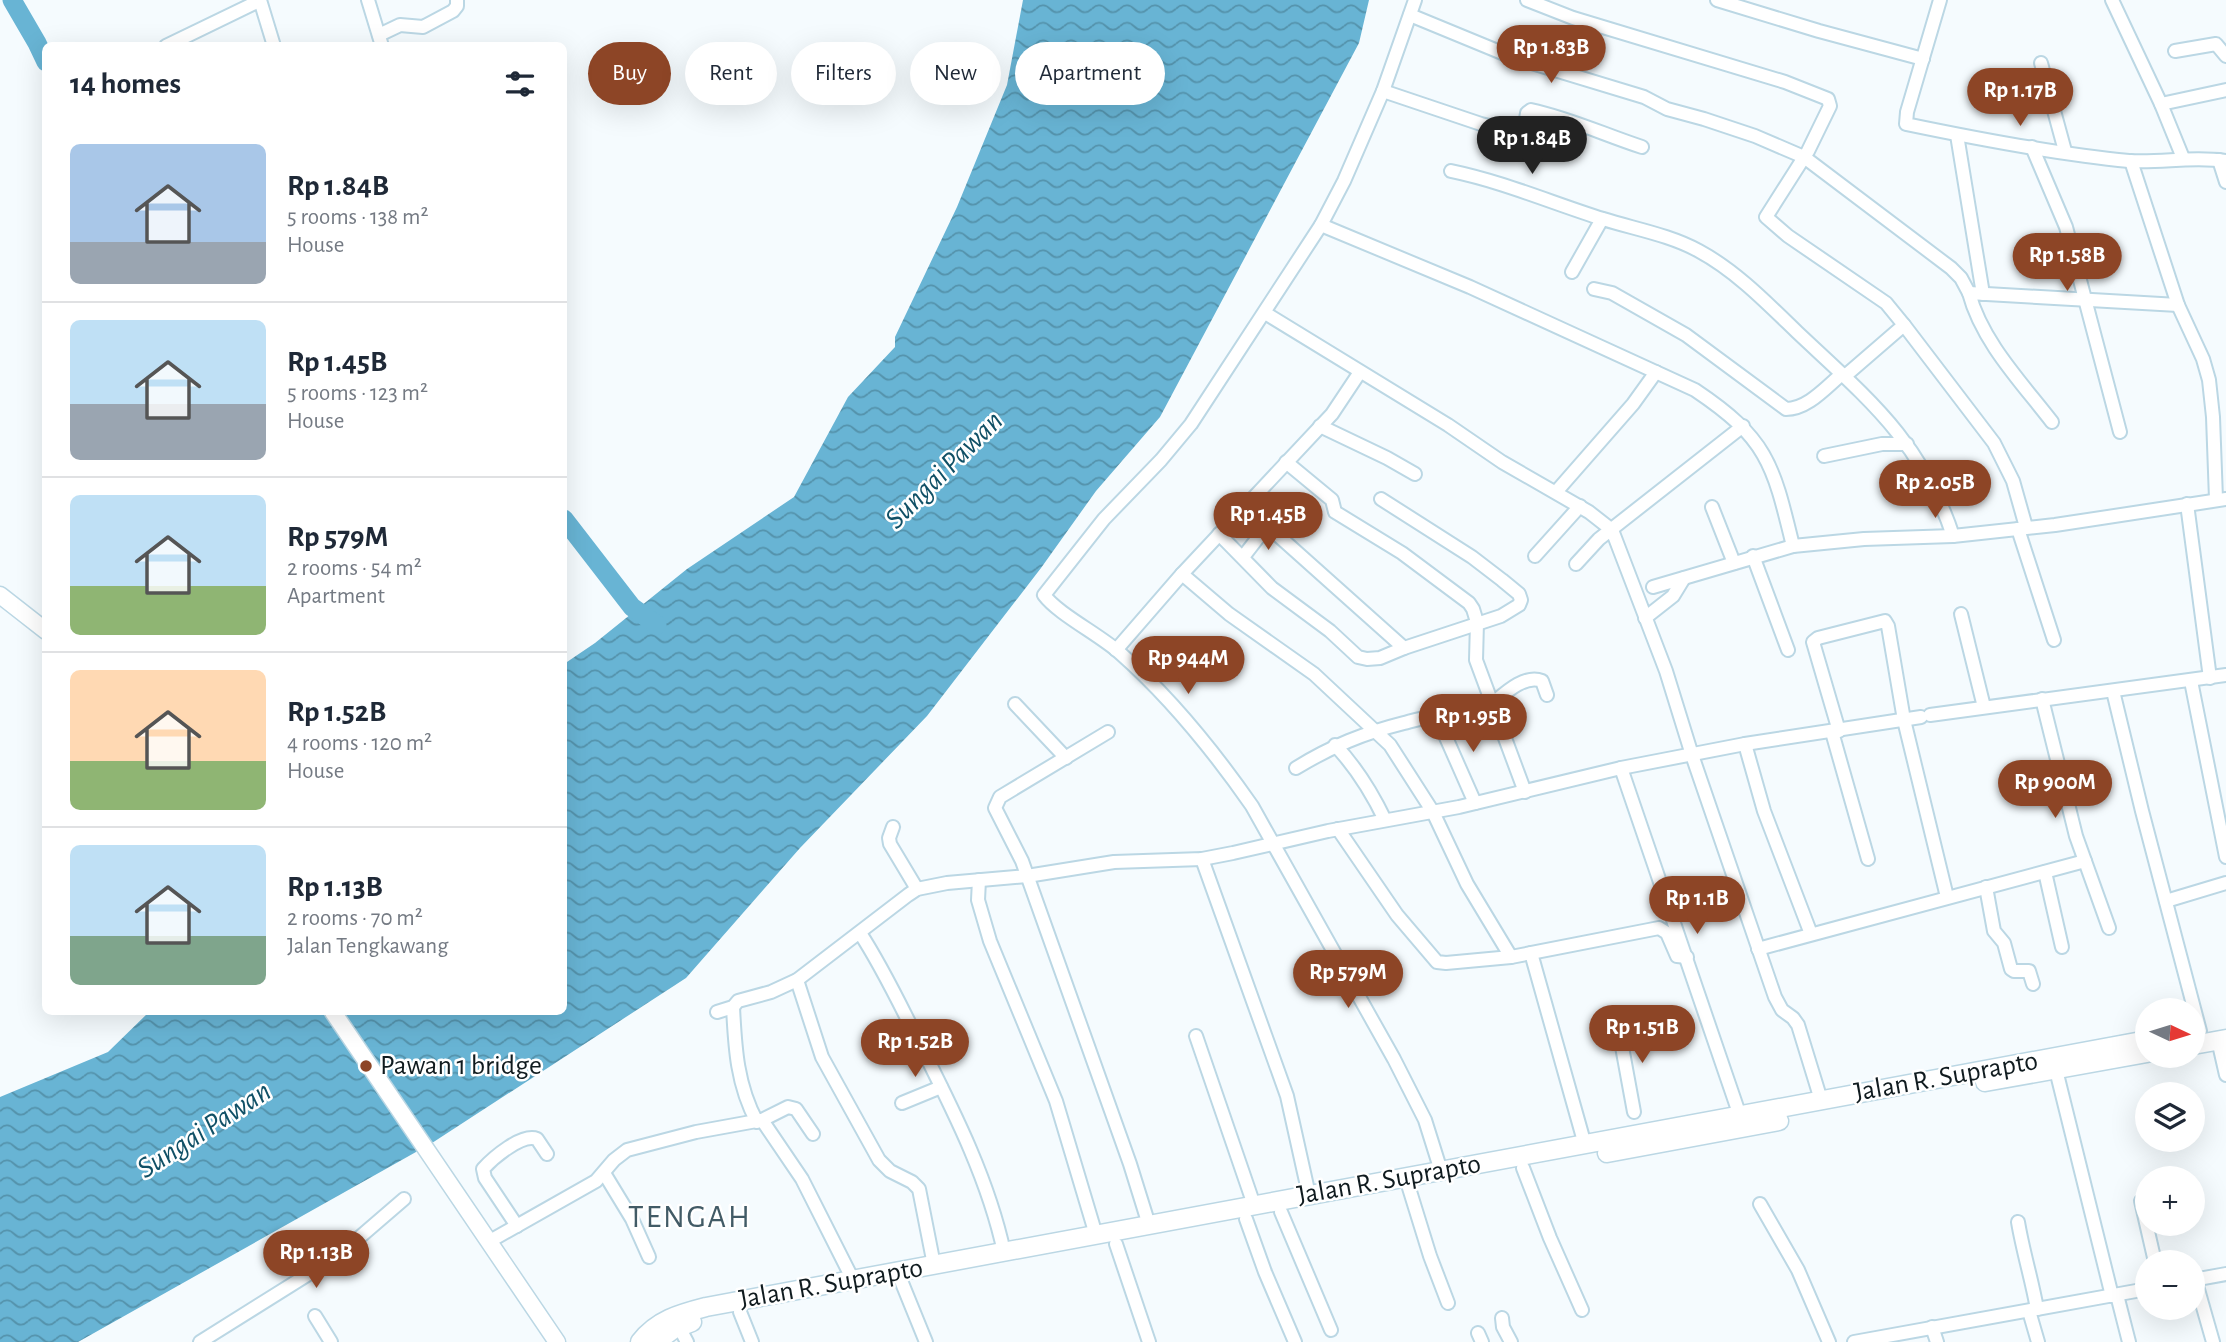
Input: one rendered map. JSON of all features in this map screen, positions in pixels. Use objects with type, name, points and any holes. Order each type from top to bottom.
[{"type":"highway","points":[[2205,1036],[2223,1035]]},
{"type":"highway","name":"Jalan R. Suprapto","points":[[656,1342],[740,1312],[902,1283],[992,1258],[1096,1235],[1241,1213],[1280,1212],[1522,1168],[1611,1146],[2056,1070],[2079,1058],[2135,1043]]},
{"type":"highway","name":"Jalan R. Suprapto","points":[[639,1342],[653,1327],[675,1315],[705,1307],[934,1265],[1116,1244],[1309,1195],[1585,1144],[1611,1146],[1636,1123],[1740,1116],[1821,1100],[2079,1058],[2135,1054]]},
{"type":"main road","points":[[0,595],[42,628]]},
{"type":"main road","points":[[335,1015],[557,1342]]},
{"type":"street","points":[[368,0],[380,40],[400,25],[423,27],[453,11],[457,0]]},
{"type":"street","points":[[1415,0],[1383,91],[1344,181],[1321,225],[1191,424],[1161,460],[1104,519],[1044,593],[1045,598],[1116,650],[1163,692],[1252,806],[1399,1068],[1425,1120],[1441,1171]]},
{"type":"street","points":[[1527,0],[1625,35],[1749,71],[1828,99],[1830,106],[1804,157],[1768,213],[1767,220],[1886,303],[1994,443],[2013,481],[2022,528],[2054,640]]},
{"type":"street","points":[[1717,0],[1923,59]]},
{"type":"street","points":[[1940,0],[1905,122],[1957,135],[2131,161],[2183,158],[2222,160],[2226,183]]},
{"type":"street","points":[[2112,0],[2183,158]]},
{"type":"street","points":[[174,42],[259,1],[273,42]]},
{"type":"street","points":[[1410,15],[1512,57],[1644,97],[1667,109],[1742,132],[1804,157],[1961,278],[1988,337],[2052,422]]},
{"type":"street","points":[[2175,51],[2216,44],[2226,56]]},
{"type":"street","points":[[2041,63],[2065,151]]},
{"type":"street","points":[[2161,104],[2226,90]]},
{"type":"street","points":[[1383,91],[1481,124],[1519,133],[1524,131],[1527,113],[1531,110],[1562,118],[1642,147]]},
{"type":"street","points":[[1957,135],[1983,295]]},
{"type":"street","points":[[2032,147],[2066,226],[2120,432]]},
{"type":"street","points":[[1644,589],[1793,546],[1864,539],[1953,536],[2088,521],[2221,499],[2220,430],[2209,380],[2203,359],[2178,306],[2131,161]]},
{"type":"street","points":[[1451,172],[1516,188],[1696,249],[1713,259],[1752,290],[1891,423],[1932,481],[1953,536]]},
{"type":"street","points":[[1572,272],[1602,219]]},
{"type":"street","points":[[1321,225],[1439,274],[1695,390],[1743,426],[1769,462],[1793,546]]},
{"type":"street","points":[[1594,289],[1612,293],[1686,334],[1786,409],[1798,408],[1904,325]]},
{"type":"street","points":[[1969,293],[2178,306]]},
{"type":"street","points":[[1265,313],[1448,425],[1502,462],[1580,506],[1612,530],[1644,589],[1645,618],[1681,714],[1692,755],[1758,948],[1782,1010],[1798,1025],[1821,1100]]},
{"type":"street","points":[[1116,650],[1182,574],[1332,414],[1360,372]]},
{"type":"street","points":[[1556,492],[1633,404],[1656,372]]},
{"type":"street","points":[[1320,426],[1415,474]]},
{"type":"street","points":[[1576,565],[1599,539],[1743,426]]},
{"type":"street","points":[[1824,456],[1882,444],[1907,444]]},
{"type":"street","points":[[1286,462],[1332,500],[1335,512],[1402,553],[1458,593],[1473,609],[1477,622],[1476,660],[1525,792]]},
{"type":"street","points":[[1219,534],[1272,588],[1330,631],[1358,657],[1380,658],[1512,611],[1521,603],[1519,594],[1472,557],[1381,499]]},
{"type":"street","points":[[2187,504],[2210,678]]},
{"type":"street","points":[[1245,506],[1404,648]]},
{"type":"street","points":[[1535,556],[1580,506]]},
{"type":"street","points":[[1712,507],[1734,563]]},
{"type":"street","points":[[1243,557],[1267,526]]},
{"type":"street","points":[[1754,556],[1788,650]]},
{"type":"street","points":[[1182,574],[1229,614],[1314,674],[1390,745],[1433,812],[1459,869],[1511,957]]},
{"type":"street","points":[[1645,618],[1673,596],[1684,578]]},
{"type":"street","points":[[1961,614],[1984,707]]},
{"type":"street","points":[[1868,859],[1813,642],[1885,621],[1904,720],[1947,897]]},
{"type":"street","points":[[853,1280],[803,1179],[745,1099],[740,1082],[733,1007],[736,1002],[771,992],[797,980],[917,890],[947,883],[1027,876],[1114,862],[1202,859],[1475,803],[1620,768],[1745,744],[1984,707],[2226,675]]},
{"type":"street","points":[[1492,704],[1512,687],[1536,679],[1542,681],[1548,695]]},
{"type":"street","points":[[2191,681],[2220,798],[2226,857]]},
{"type":"street","points":[[2113,691],[2166,901],[2187,998]]},
{"type":"street","points":[[2042,699],[2076,836],[2109,928]]},
{"type":"street","points":[[1015,704],[1066,758]]},
{"type":"street","points":[[1296,768],[1335,745],[1375,730],[1432,716],[1439,718],[1475,803]]},
{"type":"street","points":[[1108,732],[1000,797],[995,808],[1022,860],[1130,1164],[1149,1225]]},
{"type":"street","points":[[1745,744],[1764,811],[1811,934]]},
{"type":"street","points":[[1335,745],[1360,775],[1385,820]]},
{"type":"street","points":[[1620,768],[1740,1116]]},
{"type":"street","points":[[893,827],[890,844],[917,890]]},
{"type":"street","points":[[1338,829],[1397,915],[1437,962],[1511,957],[1659,928],[1667,933],[1677,956],[1687,957]]},
{"type":"street","points":[[1202,859],[1287,1096],[1309,1195]]},
{"type":"street","points":[[1758,948],[2085,862]]},
{"type":"street","points":[[2045,872],[2062,947]]},
{"type":"street","points":[[979,880],[978,900],[990,941],[1056,1101],[1096,1235]]},
{"type":"street","points":[[2166,901],[2226,883]]},
{"type":"street","points":[[1986,887],[1994,931],[2004,943],[2011,969],[2029,971],[2033,984]]},
{"type":"street","points":[[860,933],[886,976],[980,1170],[992,1258]]},
{"type":"street","points":[[1531,953],[1585,1144]]},
{"type":"street","points":[[797,980],[822,1057],[878,1160],[884,1167],[919,1189],[934,1265]]},
{"type":"street","points":[[717,1012],[733,1007]]},
{"type":"street","points":[[1618,1025],[1636,1123]]},
{"type":"street","points":[[2223,1035],[2226,1075]]},
{"type":"street","points":[[1196,1036],[1241,1213],[1295,1342]]},
{"type":"street","points":[[2056,1070],[2129,1342]]},
{"type":"street","points":[[902,1103],[941,1087]]},
{"type":"street","points":[[490,1241],[596,1181],[614,1160],[627,1150],[696,1132],[760,1121],[790,1107],[796,1109],[813,1134]]},
{"type":"street","points":[[517,1226],[483,1175],[483,1168],[509,1147],[529,1137],[537,1139],[547,1154]]},
{"type":"street","points":[[1522,1168],[1582,1310]]},
{"type":"street","points":[[604,1173],[632,1219],[649,1257]]},
{"type":"street","points":[[1409,1188],[1448,1303]]},
{"type":"street","points":[[200,1342],[339,1255],[404,1199]]},
{"type":"street","points":[[1760,1204],[1798,1270],[1829,1342]]},
{"type":"street","points":[[1280,1212],[1331,1330]]},
{"type":"street","points":[[2018,1222],[2024,1258],[2030,1273],[2038,1342]]},
{"type":"street","points":[[1116,1244],[1149,1342]]},
{"type":"street","points":[[2205,1277],[2226,1274]]},
{"type":"street","points":[[902,1283],[926,1342]]},
{"type":"street","points":[[1854,1342],[1877,1340],[1932,1327],[2135,1291]]},
{"type":"street","points":[[740,1312],[752,1342]]},
{"type":"street","points":[[2205,1315],[2213,1342]]},
{"type":"street","points":[[315,1316],[331,1342]]},
{"type":"street","points":[[1502,1318],[1503,1327],[1511,1342]]},
{"type":"street","points":[[1932,1327],[1937,1342]]},
{"type":"water","name":"Sungai Pawan","points":[[1023,0],[1369,0],[1359,43],[1160,417],[1096,491],[1041,568],[927,716],[800,848],[686,978],[432,1143],[78,1342],[0,1342],[0,1097],[108,1052],[146,1015],[567,1015],[567,662],[595,643],[687,569],[794,497],[848,397],[895,347],[895,337],[957,207],[1007,85],[1015,42],[1015,105],[1165,105],[1165,42],[1015,42]]},
{"type":"waterway","points":[[12,0],[42,54]]},
{"type":"waterway","points":[[567,523],[632,607],[657,625]]},
{"type":"place","name":"Pawan 1 bridge","points":[[366,1066]]},
{"type":"district","name":"TENGAH","points":[[690,1217]]}]
